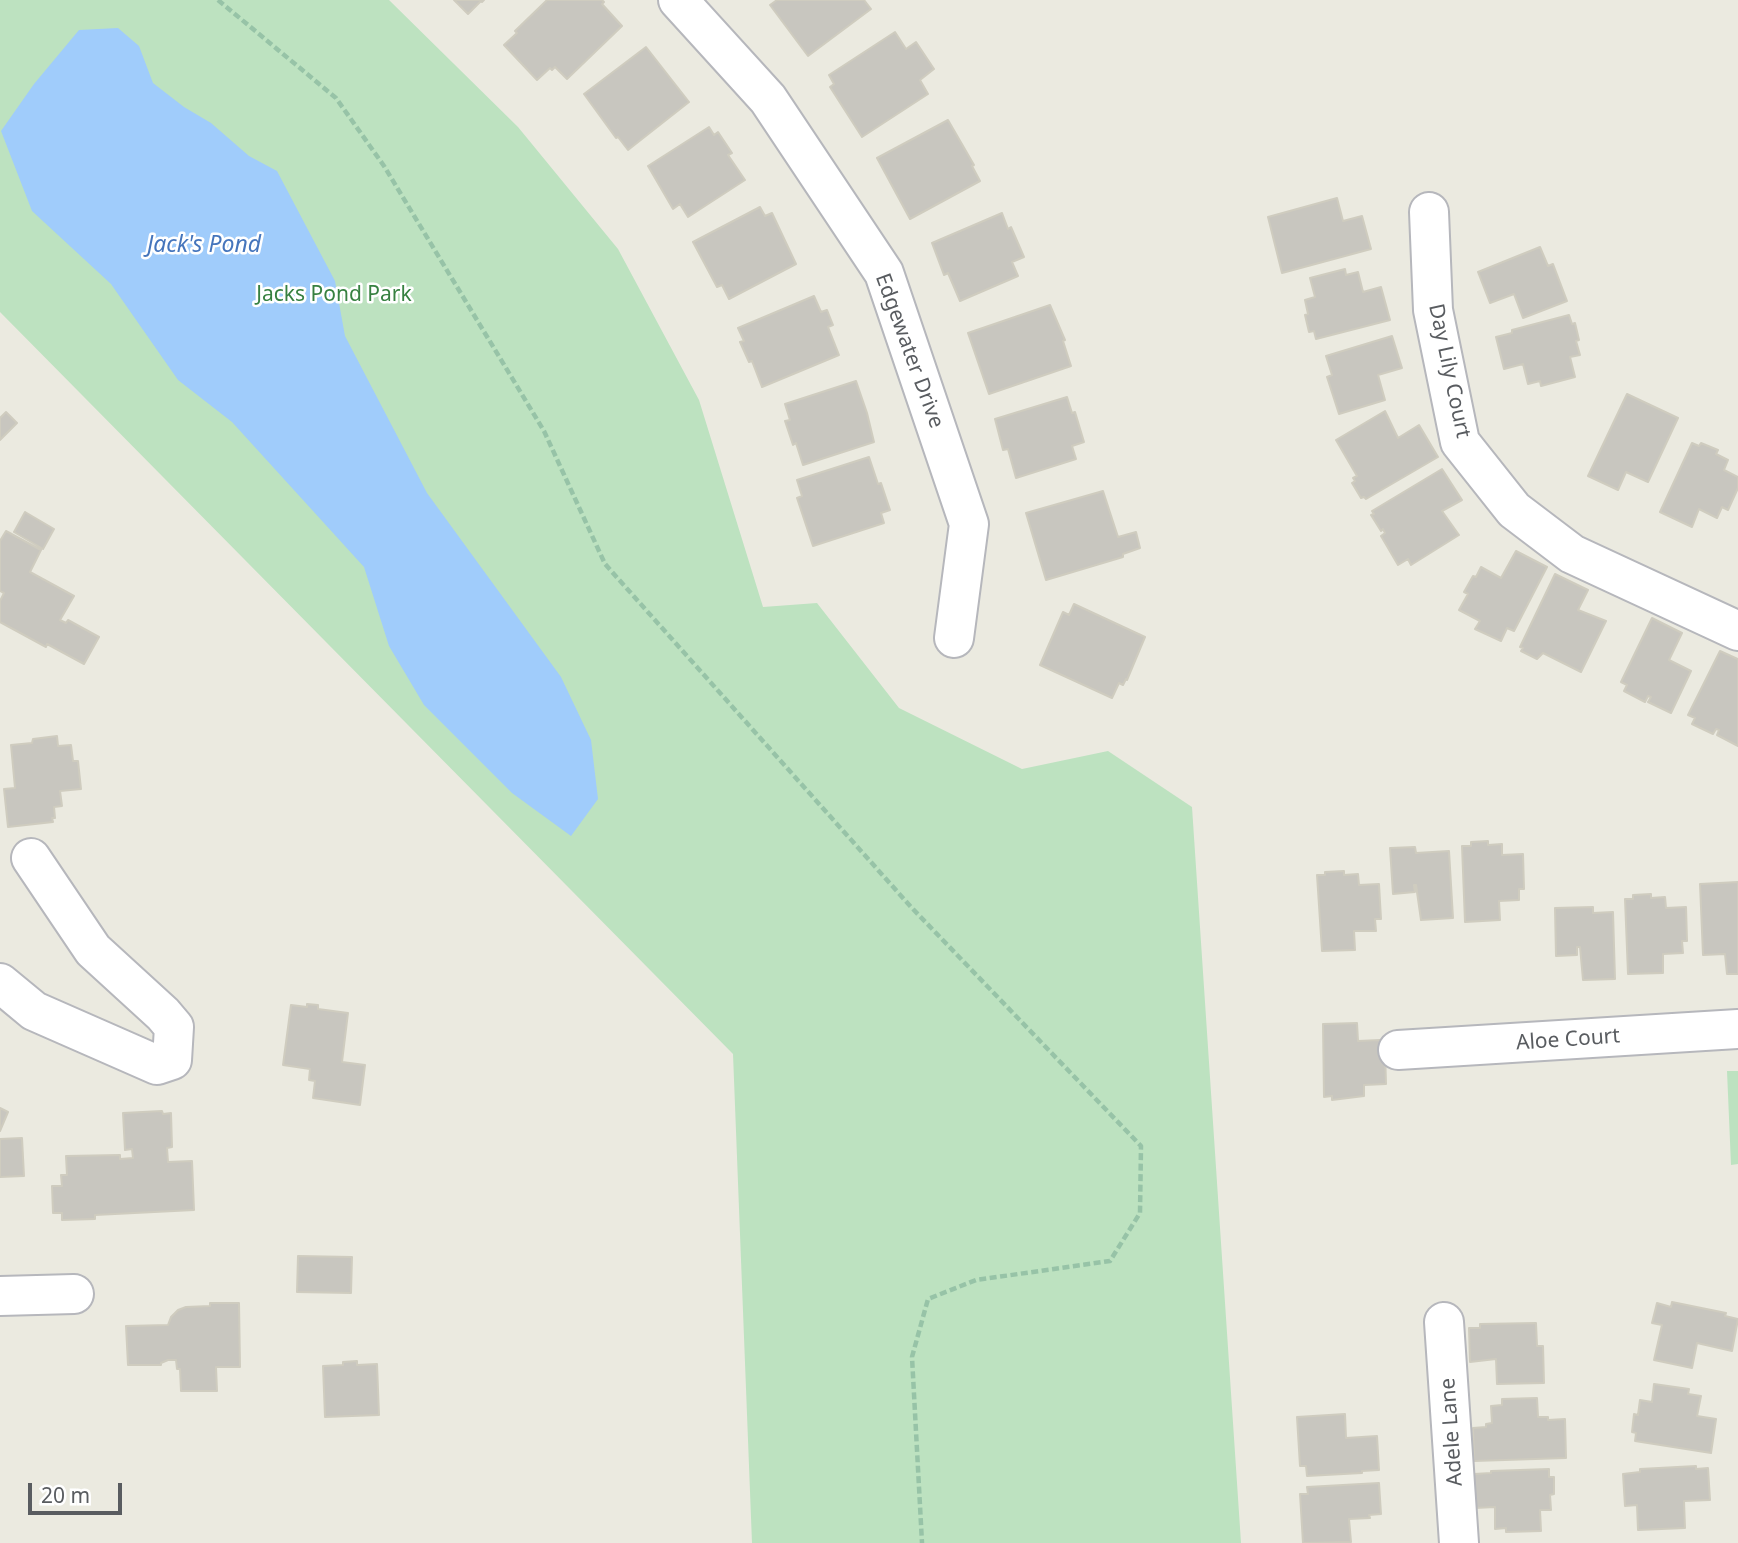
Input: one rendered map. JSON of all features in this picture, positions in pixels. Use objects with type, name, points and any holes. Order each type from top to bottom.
[{"type":"street","name":"Edgewater Drive","points":[[678,0],[768,99],[884,273],[969,524],[954,638]]},
{"type":"street","name":"Day Lily Court","points":[[1429,212],[1433,310],[1461,442],[1514,510],[1573,554],[1738,631]]},
{"type":"street","points":[[0,983],[33,1011],[157,1065],[172,1059],[174,1027],[93,950],[31,858]]},
{"type":"street","name":"Aloe Court","points":[[1398,1050],[1738,1029]]},
{"type":"street","points":[[0,1296],[74,1294]]},
{"type":"street","name":"Adele Lane","points":[[1444,1322],[1460,1543]]},
{"type":"path","points":[[218,0],[337,98],[384,166],[544,431],[605,564],[911,907],[1140,1146],[1140,1213],[1110,1261],[976,1280],[928,1299],[912,1357],[922,1543]]},
{"type":"green space","name":"Jacks Pond Park","points":[[0,0],[389,0],[518,127],[618,249],[699,400],[763,607],[817,603],[899,708],[1022,769],[1108,751],[1192,807],[1241,1543],[752,1543],[733,1054],[0,312]]},
{"type":"green space","points":[[1727,1071],[1738,1071],[1738,1164],[1731,1165]]},
{"type":"water","name":"Jack's Pond","points":[[118,28],[139,46],[153,83],[184,107],[211,123],[249,156],[277,171],[335,281],[345,336],[427,493],[561,677],[591,740],[598,799],[571,836],[512,793],[424,705],[389,646],[364,567],[232,422],[178,380],[111,284],[32,211],[1,131],[34,84],[79,30]]},
{"type":"building","points":[[454,0],[484,0],[468,14]]},
{"type":"building","points":[[547,0],[602,0],[602,4],[622,26],[567,79],[555,67],[552,70],[550,68],[537,80],[504,45]]},
{"type":"building","points":[[777,0],[864,0],[871,9],[808,56],[770,5]]},
{"type":"building","points":[[895,32],[906,49],[916,42],[934,69],[920,80],[928,94],[862,137],[830,87],[834,84],[829,75]]},
{"type":"building","points":[[646,47],[689,102],[628,150],[584,94]]},
{"type":"building","points":[[948,120],[974,165],[972,166],[980,181],[910,219],[877,158]]},
{"type":"building","points":[[709,127],[714,135],[718,132],[732,153],[728,155],[745,180],[688,217],[680,204],[673,209],[648,166]]},
{"type":"building","points":[[1337,198],[1343,221],[1362,216],[1371,249],[1282,273],[1268,217]]},
{"type":"building","points":[[760,207],[765,216],[772,213],[796,264],[729,299],[722,285],[717,287],[693,242]]},
{"type":"building","points":[[1002,213],[1024,257],[1012,262],[1018,276],[960,301],[948,273],[944,275],[932,243]]},
{"type":"building","points":[[1540,247],[1548,266],[1553,264],[1567,301],[1523,318],[1514,294],[1490,303],[1478,272]]},
{"type":"building","points":[[1345,269],[1346,275],[1358,272],[1363,292],[1381,287],[1390,320],[1316,339],[1314,331],[1309,332],[1305,315],[1308,314],[1305,300],[1315,297],[1310,278]]},
{"type":"building","points":[[814,296],[821,312],[827,310],[833,325],[828,327],[839,355],[762,387],[752,361],[749,362],[740,342],[744,341],[738,328]]},
{"type":"building","points":[[1050,305],[1065,340],[1063,341],[1071,366],[989,394],[968,333]]},
{"type":"building","points":[[1569,315],[1572,324],[1575,323],[1579,340],[1576,341],[1580,355],[1570,357],[1575,377],[1541,386],[1540,381],[1528,384],[1523,364],[1504,369],[1496,337]]},
{"type":"building","points":[[1392,336],[1402,368],[1378,375],[1385,400],[1339,414],[1327,377],[1332,375],[1326,356]]},
{"type":"building","points":[[856,381],[874,442],[803,465],[785,421],[790,420],[785,404]]},
{"type":"building","points":[[1627,394],[1678,418],[1648,482],[1626,472],[1618,490],[1588,476]]},
{"type":"building","points":[[1067,397],[1072,413],[1075,412],[1084,442],[1072,446],[1076,459],[1016,478],[1008,449],[1003,450],[995,419]]},
{"type":"building","points":[[1385,411],[1398,438],[1419,425],[1438,457],[1366,499],[1361,498],[1352,483],[1357,476],[1336,440]]},
{"type":"building","points":[[6,412],[17,423],[0,440],[0,418]]},
{"type":"building","points":[[1692,443],[1699,446],[1701,443],[1718,450],[1716,454],[1728,460],[1724,470],[1738,477],[1738,488],[1728,510],[1722,507],[1717,518],[1699,509],[1692,527],[1660,512]]},
{"type":"building","points":[[869,457],[890,510],[881,513],[884,523],[813,546],[797,498],[802,496],[797,480]]},
{"type":"building","points":[[1442,469],[1462,500],[1442,511],[1459,535],[1411,565],[1408,559],[1398,565],[1381,536],[1385,533],[1371,515],[1374,514],[1372,511]]},
{"type":"building","points":[[1103,491],[1118,537],[1136,532],[1140,548],[1123,554],[1123,557],[1046,580],[1026,513]]},
{"type":"building","points":[[25,512],[54,529],[43,549],[14,532]]},
{"type":"building","points":[[6,531],[41,550],[30,572],[74,596],[60,620],[66,623],[68,620],[99,637],[84,664],[0,622],[0,601],[4,593],[0,591],[0,541]]},
{"type":"building","points":[[1516,551],[1547,567],[1514,631],[1507,628],[1501,641],[1475,629],[1480,621],[1459,610],[1468,594],[1464,592],[1481,567],[1501,578]]},
{"type":"building","points":[[1555,574],[1588,590],[1578,610],[1606,621],[1581,672],[1543,653],[1537,659],[1521,651],[1523,648],[1520,647]]},
{"type":"building","points":[[1074,604],[1145,637],[1127,680],[1123,685],[1119,683],[1112,698],[1040,665],[1063,612],[1069,615]]},
{"type":"building","points":[[1652,618],[1682,633],[1669,660],[1691,671],[1671,713],[1648,702],[1651,697],[1648,696],[1645,702],[1624,691],[1627,685],[1621,682]]},
{"type":"building","points":[[1720,651],[1738,659],[1738,746],[1717,735],[1719,730],[1716,729],[1713,734],[1692,724],[1695,718],[1688,715]]},
{"type":"building","points":[[57,736],[58,746],[71,745],[73,761],[78,761],[81,789],[60,791],[62,806],[54,807],[53,822],[8,827],[4,789],[15,788],[11,745]]},
{"type":"building","points":[[1488,841],[1488,845],[1502,844],[1502,855],[1523,854],[1524,889],[1519,889],[1519,900],[1499,901],[1500,920],[1465,922],[1462,846],[1471,846],[1471,842]]},
{"type":"building","points":[[1415,847],[1416,853],[1449,851],[1453,918],[1421,920],[1416,885],[1415,892],[1393,894],[1390,848]]},
{"type":"building","points":[[1344,871],[1344,875],[1358,874],[1359,885],[1379,884],[1381,919],[1375,919],[1376,931],[1354,931],[1355,950],[1322,951],[1317,875]]},
{"type":"building","points":[[1738,882],[1738,974],[1727,974],[1725,954],[1703,955],[1700,884]]},
{"type":"building","points":[[1651,894],[1651,898],[1665,897],[1666,908],[1686,907],[1687,941],[1682,941],[1683,953],[1663,954],[1663,973],[1628,974],[1625,899],[1633,899],[1633,895]]},
{"type":"building","points":[[1593,907],[1593,913],[1613,912],[1615,979],[1583,980],[1580,947],[1577,947],[1577,955],[1556,956],[1555,908]]},
{"type":"building","points":[[307,1004],[318,1005],[318,1009],[348,1013],[342,1062],[365,1065],[360,1105],[313,1098],[315,1081],[309,1080],[310,1069],[283,1065],[291,1005],[307,1007]]},
{"type":"building","points":[[1357,1023],[1358,1041],[1380,1040],[1380,1050],[1385,1050],[1386,1084],[1364,1085],[1364,1096],[1332,1100],[1332,1096],[1324,1097],[1323,1024]]},
{"type":"building","points":[[0,1108],[8,1112],[0,1131]]},
{"type":"building","points":[[162,1111],[163,1114],[171,1113],[172,1147],[167,1148],[168,1162],[192,1161],[194,1210],[95,1215],[95,1219],[62,1220],[62,1213],[53,1213],[52,1186],[62,1186],[61,1175],[67,1175],[66,1156],[120,1155],[120,1159],[133,1158],[132,1149],[125,1150],[123,1113]]},
{"type":"building","points":[[22,1138],[24,1176],[0,1177],[0,1139]]},
{"type":"building","points":[[298,1256],[352,1257],[351,1293],[297,1292]]},
{"type":"building","points":[[1672,1302],[1726,1313],[1725,1316],[1738,1319],[1732,1351],[1697,1343],[1692,1368],[1654,1360],[1662,1325],[1652,1323],[1657,1303],[1671,1307]]},
{"type":"building","points":[[210,1303],[239,1303],[240,1367],[216,1367],[217,1391],[181,1391],[180,1369],[177,1369],[176,1360],[168,1360],[161,1365],[128,1365],[126,1326],[168,1325],[178,1310],[210,1306]]},
{"type":"building","points":[[1536,1323],[1537,1346],[1543,1346],[1544,1383],[1497,1384],[1496,1359],[1470,1362],[1469,1328],[1480,1328],[1480,1324]]},
{"type":"building","points":[[357,1361],[357,1365],[377,1364],[379,1415],[325,1417],[323,1366]]},
{"type":"building","points":[[1654,1384],[1689,1389],[1688,1394],[1701,1396],[1697,1416],[1716,1419],[1711,1453],[1635,1441],[1636,1433],[1632,1432],[1634,1414],[1638,1415],[1640,1400],[1652,1402]]},
{"type":"building","points":[[1537,1398],[1538,1417],[1548,1417],[1548,1420],[1565,1419],[1566,1458],[1474,1461],[1473,1428],[1486,1427],[1486,1424],[1492,1423],[1491,1406],[1502,1405],[1502,1399]]},
{"type":"building","points":[[1345,1414],[1346,1438],[1377,1436],[1379,1470],[1307,1476],[1306,1466],[1300,1466],[1297,1417]]},
{"type":"building","points":[[1696,1466],[1696,1469],[1708,1468],[1710,1500],[1684,1501],[1685,1528],[1638,1530],[1637,1505],[1625,1506],[1623,1474],[1640,1472],[1640,1469]]},
{"type":"building","points":[[1549,1469],[1549,1477],[1554,1477],[1554,1494],[1550,1495],[1551,1510],[1540,1510],[1541,1531],[1506,1532],[1506,1528],[1495,1529],[1495,1507],[1475,1508],[1474,1474]]},
{"type":"building","points":[[1379,1483],[1381,1514],[1369,1515],[1370,1518],[1349,1519],[1351,1542],[1303,1543],[1300,1494],[1308,1494],[1307,1487]]}]
